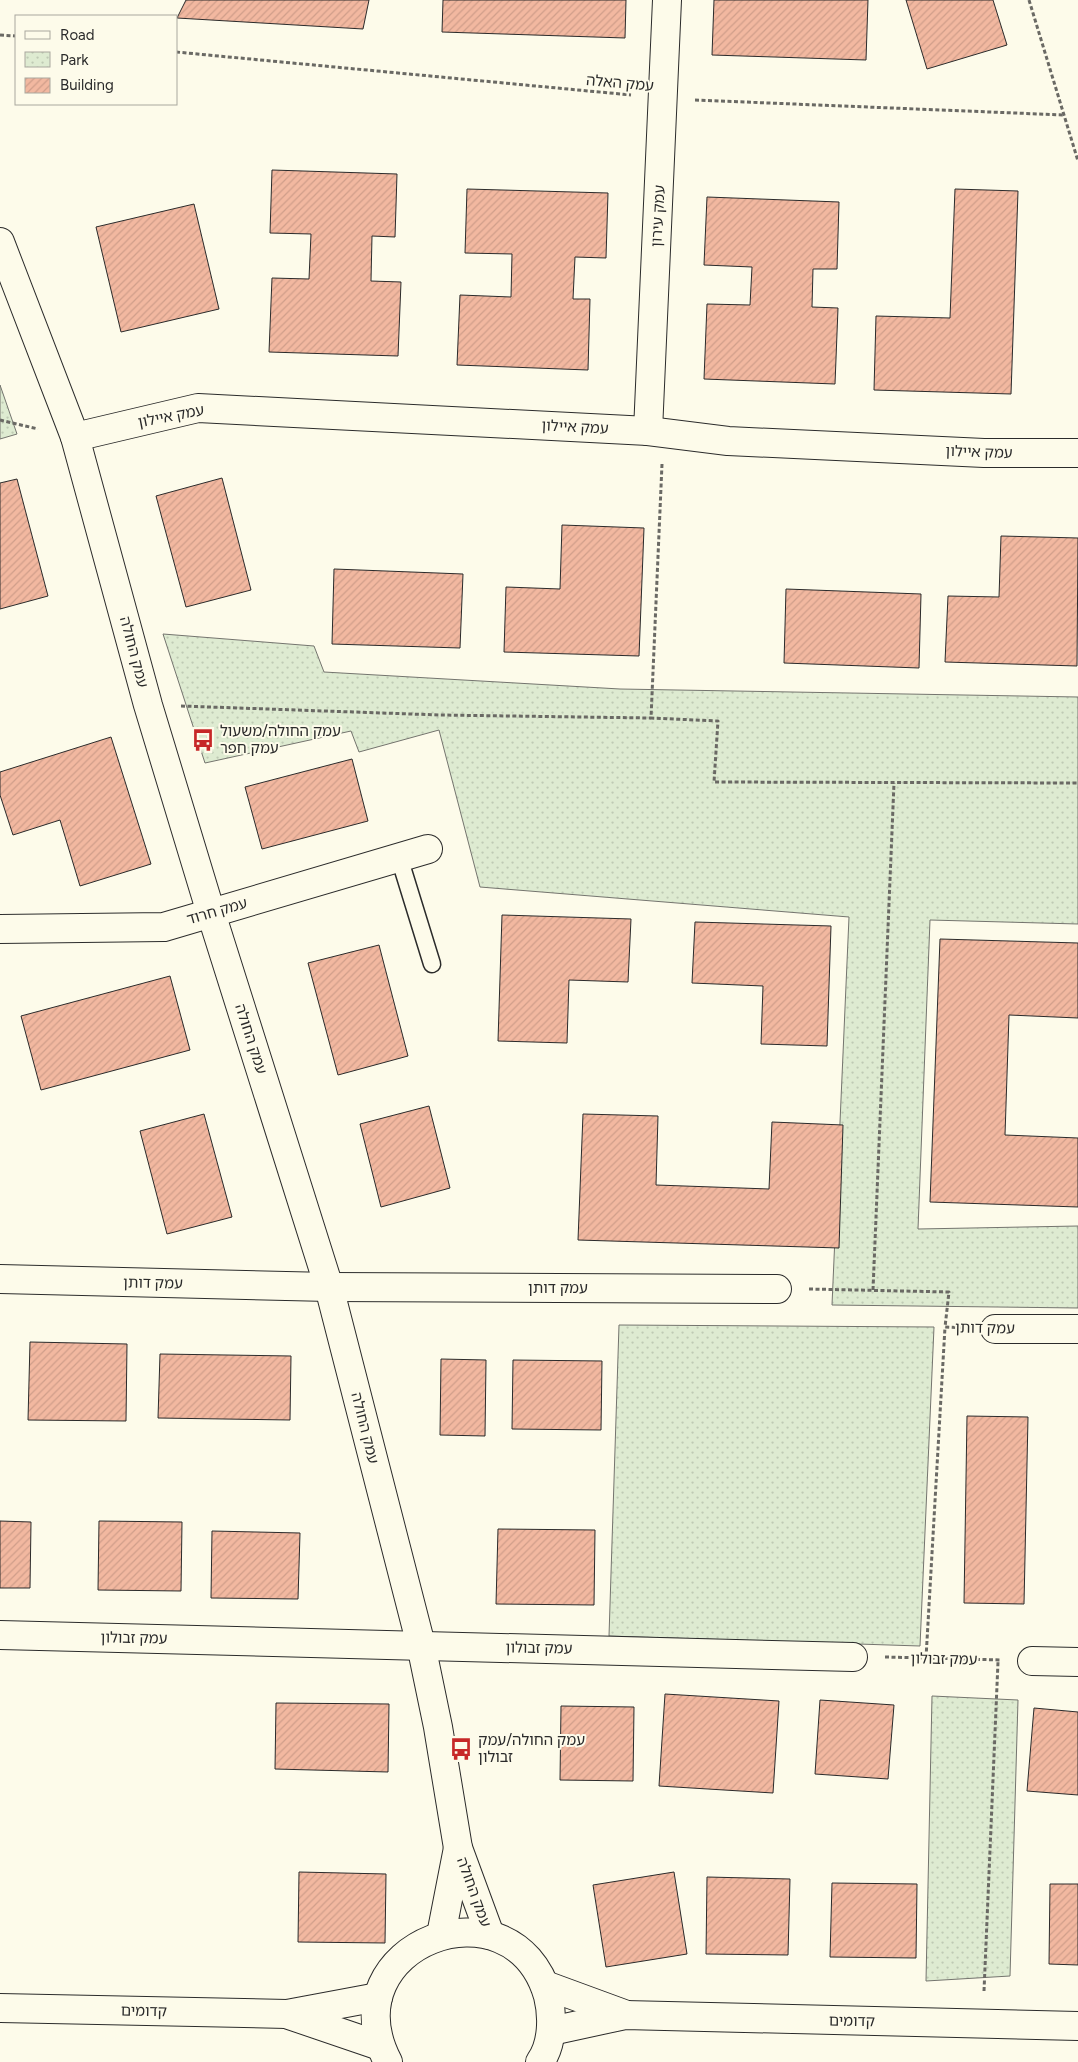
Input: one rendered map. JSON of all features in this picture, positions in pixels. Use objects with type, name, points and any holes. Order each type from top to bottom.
[{"type":"street","name":"עמק עירון","points":[[656,432],[663,98],[667,0]]},
{"type":"street","name":"עמק החולה","points":[[0,242],[75,437],[148,705],[210,913],[330,1287],[421,1645],[438,1727],[458,1848],[490,1935]]},
{"type":"street","name":"עמק איילון","points":[[75,437],[198,408],[656,432],[737,442],[984,453],[1078,453]]},
{"type":"street","name":"עמק חרוד","points":[[0,929],[164,927],[428,849]]},
{"type":"street","name":"עמק דותן","points":[[0,1280],[330,1287],[777,1289]]},
{"type":"street","name":"עמק דותן","points":[[995,1328],[1078,1329]]},
{"type":"street","name":"עמק זבולון","points":[[0,1635],[853,1656]]},
{"type":"street","points":[[1032,1661],[1078,1662]]},
{"type":"street","name":"עמק החולה","points":[[441,1935],[458,1848]]},
{"type":"street","points":[[384,2054],[376,2022],[378,1997],[387,1976],[401,1957],[420,1944],[441,1935],[466,1932],[490,1935],[513,1947],[532,1964],[545,1986],[551,2008],[551,2031],[540,2062]]},
{"type":"street","name":"קדומים","points":[[545,1986],[625,2015]]},
{"type":"street","name":"קדומים","points":[[0,2008],[287,2014],[378,1997]]},
{"type":"street","name":"קדומים","points":[[287,2014],[384,2054]]},
{"type":"street","name":"קדומים","points":[[551,2031],[625,2015],[1078,2026]]},
{"type":"lane","points":[[399,857],[432,964]]},
{"type":"path","points":[[1030,0],[1078,161]]},
{"type":"path","points":[[0,35],[15,36]]},
{"type":"path","name":"עמק האלה","points":[[178,52],[663,98],[1064,115]]},
{"type":"path","points":[[651,718],[656,432]]},
{"type":"path","points":[[148,705],[440,715],[651,718],[718,721],[714,782],[1078,784]]},
{"type":"path","points":[[872,1290],[894,783]]},
{"type":"path","name":"עמק דותן","points":[[777,1289],[949,1292],[945,1327],[995,1328]]},
{"type":"path","points":[[926,1658],[945,1327]]},
{"type":"path","name":"עמק זבולון","points":[[853,1656],[1032,1661]]},
{"type":"path","points":[[982,2024],[998,1660]]},
{"type":"green space","points":[[0,385],[17,434],[0,439]]},
{"type":"green space","points":[[163,634],[314,646],[324,672],[620,689],[1078,697],[1078,924],[930,920],[918,1229],[1078,1226],[1078,1308],[832,1305],[849,917],[480,887],[439,730],[359,752],[351,731],[205,763]]},
{"type":"green space","points":[[619,1325],[934,1327],[920,1646],[609,1636]]},
{"type":"green space","points":[[932,1696],[1018,1700],[1010,1976],[926,1981]]},
{"type":"building","points":[[186,0],[369,0],[363,29],[178,18]]},
{"type":"building","points":[[443,0],[626,0],[625,38],[442,32]]},
{"type":"building","points":[[714,0],[868,0],[866,60],[712,55]]},
{"type":"building","points":[[906,0],[993,0],[1007,45],[927,69]]},
{"type":"building","points":[[272,170],[397,174],[395,237],[372,236],[371,281],[401,282],[398,356],[269,352],[272,278],[309,279],[311,234],[270,233]]},
{"type":"building","points":[[467,189],[608,193],[606,258],[575,257],[573,299],[590,299],[588,370],[457,365],[460,295],[511,297],[512,254],[465,253]]},
{"type":"building","points":[[955,189],[1018,191],[1011,394],[874,390],[876,316],[950,318]]},
{"type":"building","points":[[707,197],[839,202],[837,269],[813,269],[812,307],[838,308],[835,384],[704,379],[707,304],[750,305],[752,267],[704,265]]},
{"type":"building","points":[[194,204],[219,309],[121,332],[96,227]]},
{"type":"building","points":[[222,478],[251,590],[186,607],[156,496]]},
{"type":"building","points":[[17,479],[48,596],[0,609],[0,483]]},
{"type":"building","points":[[562,525],[644,528],[639,656],[504,652],[506,587],[560,589]]},
{"type":"building","points":[[1001,536],[1078,538],[1077,666],[945,662],[948,596],[999,597]]},
{"type":"building","points":[[334,569],[463,574],[460,648],[332,644]]},
{"type":"building","points":[[786,589],[921,594],[919,668],[784,663]]},
{"type":"building","points":[[111,737],[151,864],[80,886],[60,820],[13,835],[0,795],[0,772]]},
{"type":"building","points":[[352,759],[368,821],[262,849],[245,787]]},
{"type":"building","points":[[502,915],[631,919],[628,982],[569,980],[567,1043],[498,1041]]},
{"type":"building","points":[[695,922],[831,926],[827,1046],[761,1044],[763,986],[692,983]]},
{"type":"building","points":[[940,939],[1078,943],[1078,1018],[1009,1015],[1005,1135],[1078,1138],[1078,1207],[930,1202]]},
{"type":"building","points":[[379,945],[408,1056],[338,1075],[308,963]]},
{"type":"building","points":[[170,976],[190,1050],[41,1090],[21,1016]]},
{"type":"building","points":[[429,1106],[450,1188],[381,1207],[360,1124]]},
{"type":"building","points":[[204,1114],[232,1217],[167,1234],[140,1131]]},
{"type":"building","points":[[583,1114],[658,1116],[656,1185],[769,1189],[772,1122],[843,1125],[839,1248],[578,1240]]},
{"type":"building","points":[[30,1342],[127,1344],[126,1421],[28,1420]]},
{"type":"building","points":[[160,1354],[291,1356],[290,1420],[158,1418]]},
{"type":"building","points":[[441,1359],[486,1360],[485,1436],[440,1435]]},
{"type":"building","points":[[513,1360],[602,1361],[601,1430],[512,1429]]},
{"type":"building","points":[[967,1416],[1028,1417],[1024,1604],[964,1603]]},
{"type":"building","points":[[0,1521],[31,1522],[30,1588],[0,1588]]},
{"type":"building","points":[[99,1521],[182,1522],[181,1591],[98,1590]]},
{"type":"building","points":[[498,1529],[595,1530],[594,1605],[496,1604]]},
{"type":"building","points":[[212,1531],[300,1533],[298,1599],[211,1598]]},
{"type":"building","points":[[665,1694],[779,1701],[773,1793],[659,1786]]},
{"type":"building","points":[[820,1700],[894,1705],[888,1779],[815,1774]]},
{"type":"building","points":[[276,1703],[389,1704],[388,1772],[275,1769]]},
{"type":"building","points":[[561,1706],[634,1707],[633,1781],[560,1780]]},
{"type":"building","points":[[1034,1708],[1078,1712],[1078,1795],[1027,1791]]},
{"type":"building","points":[[299,1872],[386,1874],[385,1943],[298,1942]]},
{"type":"building","points":[[674,1872],[687,1954],[606,1967],[593,1885]]},
{"type":"building","points":[[707,1877],[790,1879],[788,1955],[706,1954]]},
{"type":"building","points":[[832,1883],[917,1884],[916,1958],[830,1957]]},
{"type":"building","points":[[1050,1884],[1078,1884],[1078,1965],[1049,1964]]},
{"type":"place","name":"עמק החולה/משעול עמק חפר","points":[[203,740]]},
{"type":"place","name":"עמק החולה/עמק זבולון","points":[[461,1749]]}]
